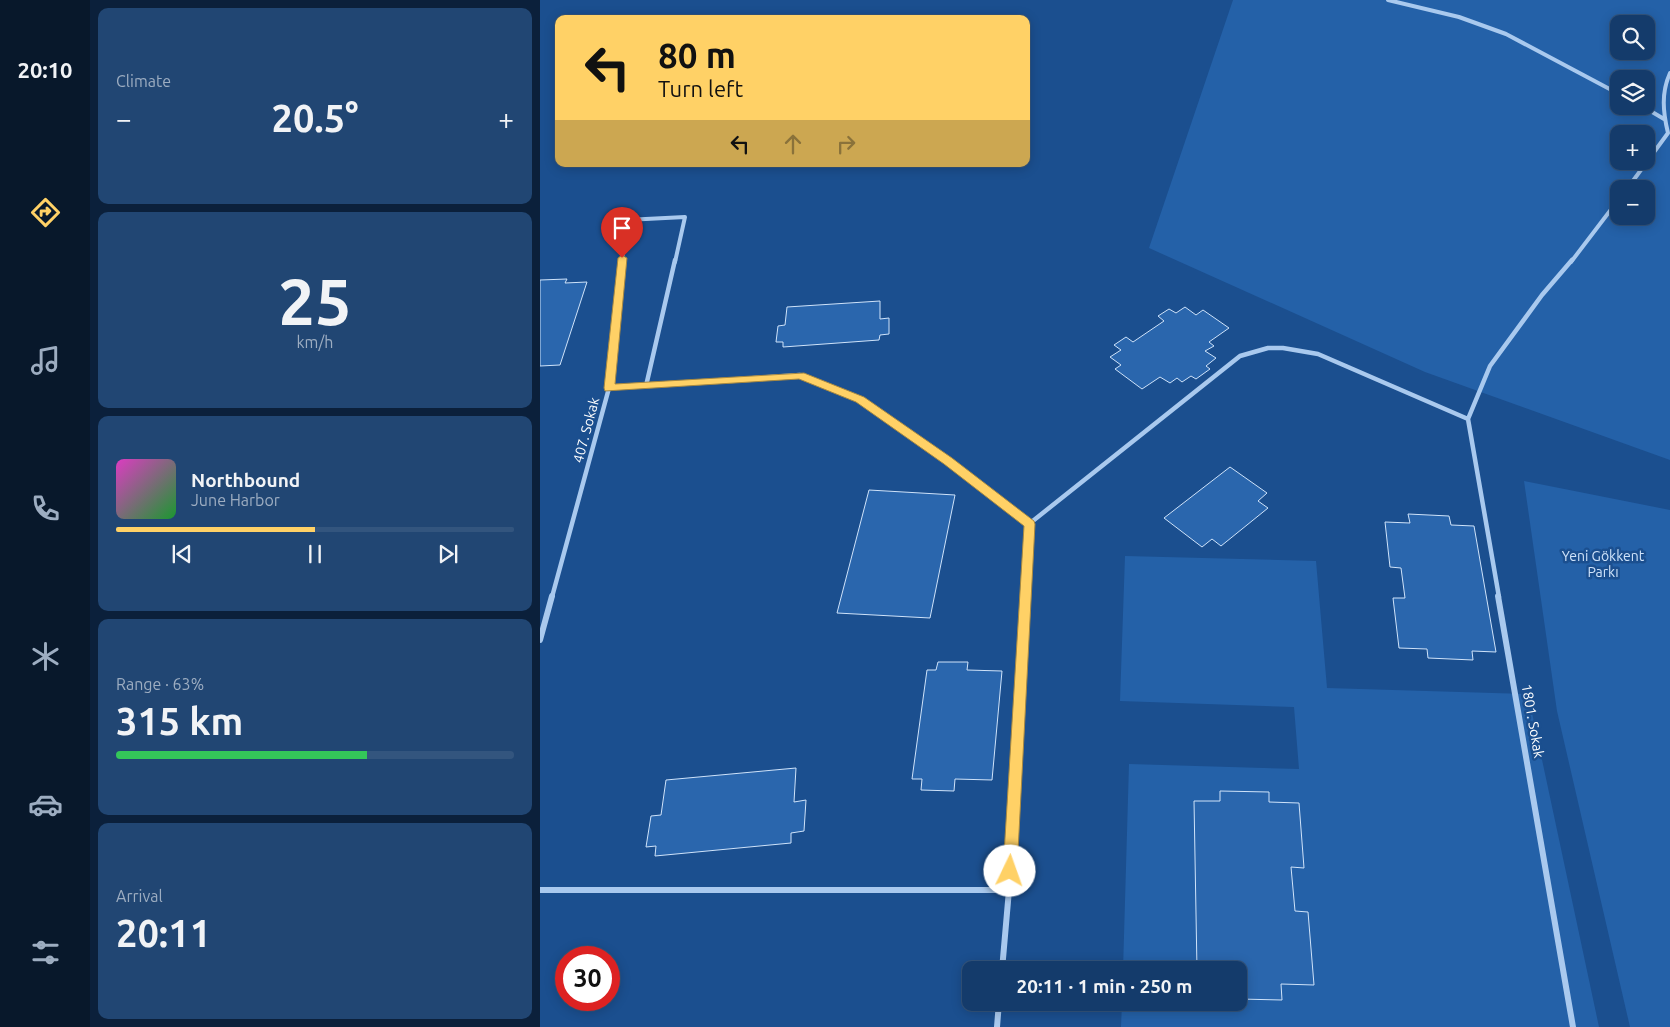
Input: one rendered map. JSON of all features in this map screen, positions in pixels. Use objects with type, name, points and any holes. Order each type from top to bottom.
[{"type":"street","points":[[1388,0],[1445,13],[1498,31],[1610,89]]},
{"type":"street","points":[[1634,180],[1668,133],[1664,118],[1663,100],[1670,73]]},
{"type":"street","points":[[1655,113],[1664,118]]},
{"type":"street","points":[[1003,961],[1009,890],[1030,524],[1240,356],[1253,351],[1283,348],[1318,354],[1468,419],[1490,366],[1542,294],[1579,252],[1610,211]]},
{"type":"street","name":"407. Sokak","points":[[540,640],[609,388],[626,220],[685,217],[646,386]]},
{"type":"street","points":[[609,388],[800,375],[860,399],[948,461],[1030,524]]},
{"type":"street","name":"1801. Sokak","points":[[1468,419],[1573,1027]]},
{"type":"street","points":[[540,890],[1009,890]]},
{"type":"street","points":[[996,1027],[998,1011]]},
{"type":"green space","points":[[1233,0],[1670,0],[1670,460],[1425,372],[1149,248]]},
{"type":"green space","name":"Yeni Gökkent Parkı","points":[[1524,481],[1670,510],[1670,1027],[1630,1027],[1557,711]]},
{"type":"green space","points":[[1125,556],[1316,561],[1327,688],[1528,694],[1599,1027],[1121,1027],[1122,1011],[1247,1011],[1247,961],[1123,961],[1129,764],[1299,769],[1294,707],[1120,701]]},
{"type":"building","points":[[567,279],[565,283],[587,282],[560,365],[540,366],[540,280]]},
{"type":"building","points":[[880,301],[880,319],[889,318],[889,334],[880,335],[879,340],[783,347],[783,342],[776,342],[778,326],[785,325],[787,307]]},
{"type":"building","points":[[1185,307],[1196,315],[1203,310],[1229,328],[1209,342],[1214,346],[1205,351],[1216,358],[1206,366],[1210,369],[1196,379],[1191,376],[1182,382],[1177,378],[1170,383],[1160,377],[1142,389],[1115,369],[1121,365],[1110,357],[1121,350],[1114,345],[1126,337],[1133,342],[1164,321],[1158,316],[1169,309],[1176,313]]},
{"type":"building","points":[[1230,467],[1267,493],[1258,501],[1268,508],[1221,546],[1212,539],[1202,547],[1164,518]]},
{"type":"building","points":[[869,490],[955,495],[930,618],[837,613]]},
{"type":"building","points":[[1408,514],[1449,516],[1451,525],[1474,526],[1496,652],[1472,651],[1473,660],[1428,658],[1427,649],[1399,648],[1393,598],[1405,598],[1401,568],[1390,567],[1385,522],[1410,523]]},
{"type":"building","points":[[938,662],[968,662],[967,670],[1002,671],[992,780],[955,779],[954,791],[921,790],[922,779],[912,779],[927,670],[936,670]]},
{"type":"building","points":[[796,768],[794,802],[806,800],[804,831],[791,833],[791,843],[655,856],[656,846],[646,847],[651,816],[661,815],[666,780]]},
{"type":"building","points":[[1220,791],[1269,792],[1269,802],[1299,803],[1304,868],[1291,867],[1295,911],[1308,912],[1314,985],[1281,984],[1282,1000],[1247,999],[1247,961],[1197,961],[1194,801],[1220,801]]},
{"type":"route","points":[[622,258],[609,388],[800,375],[860,399],[948,461],[1030,524],[1010,871]]}]
